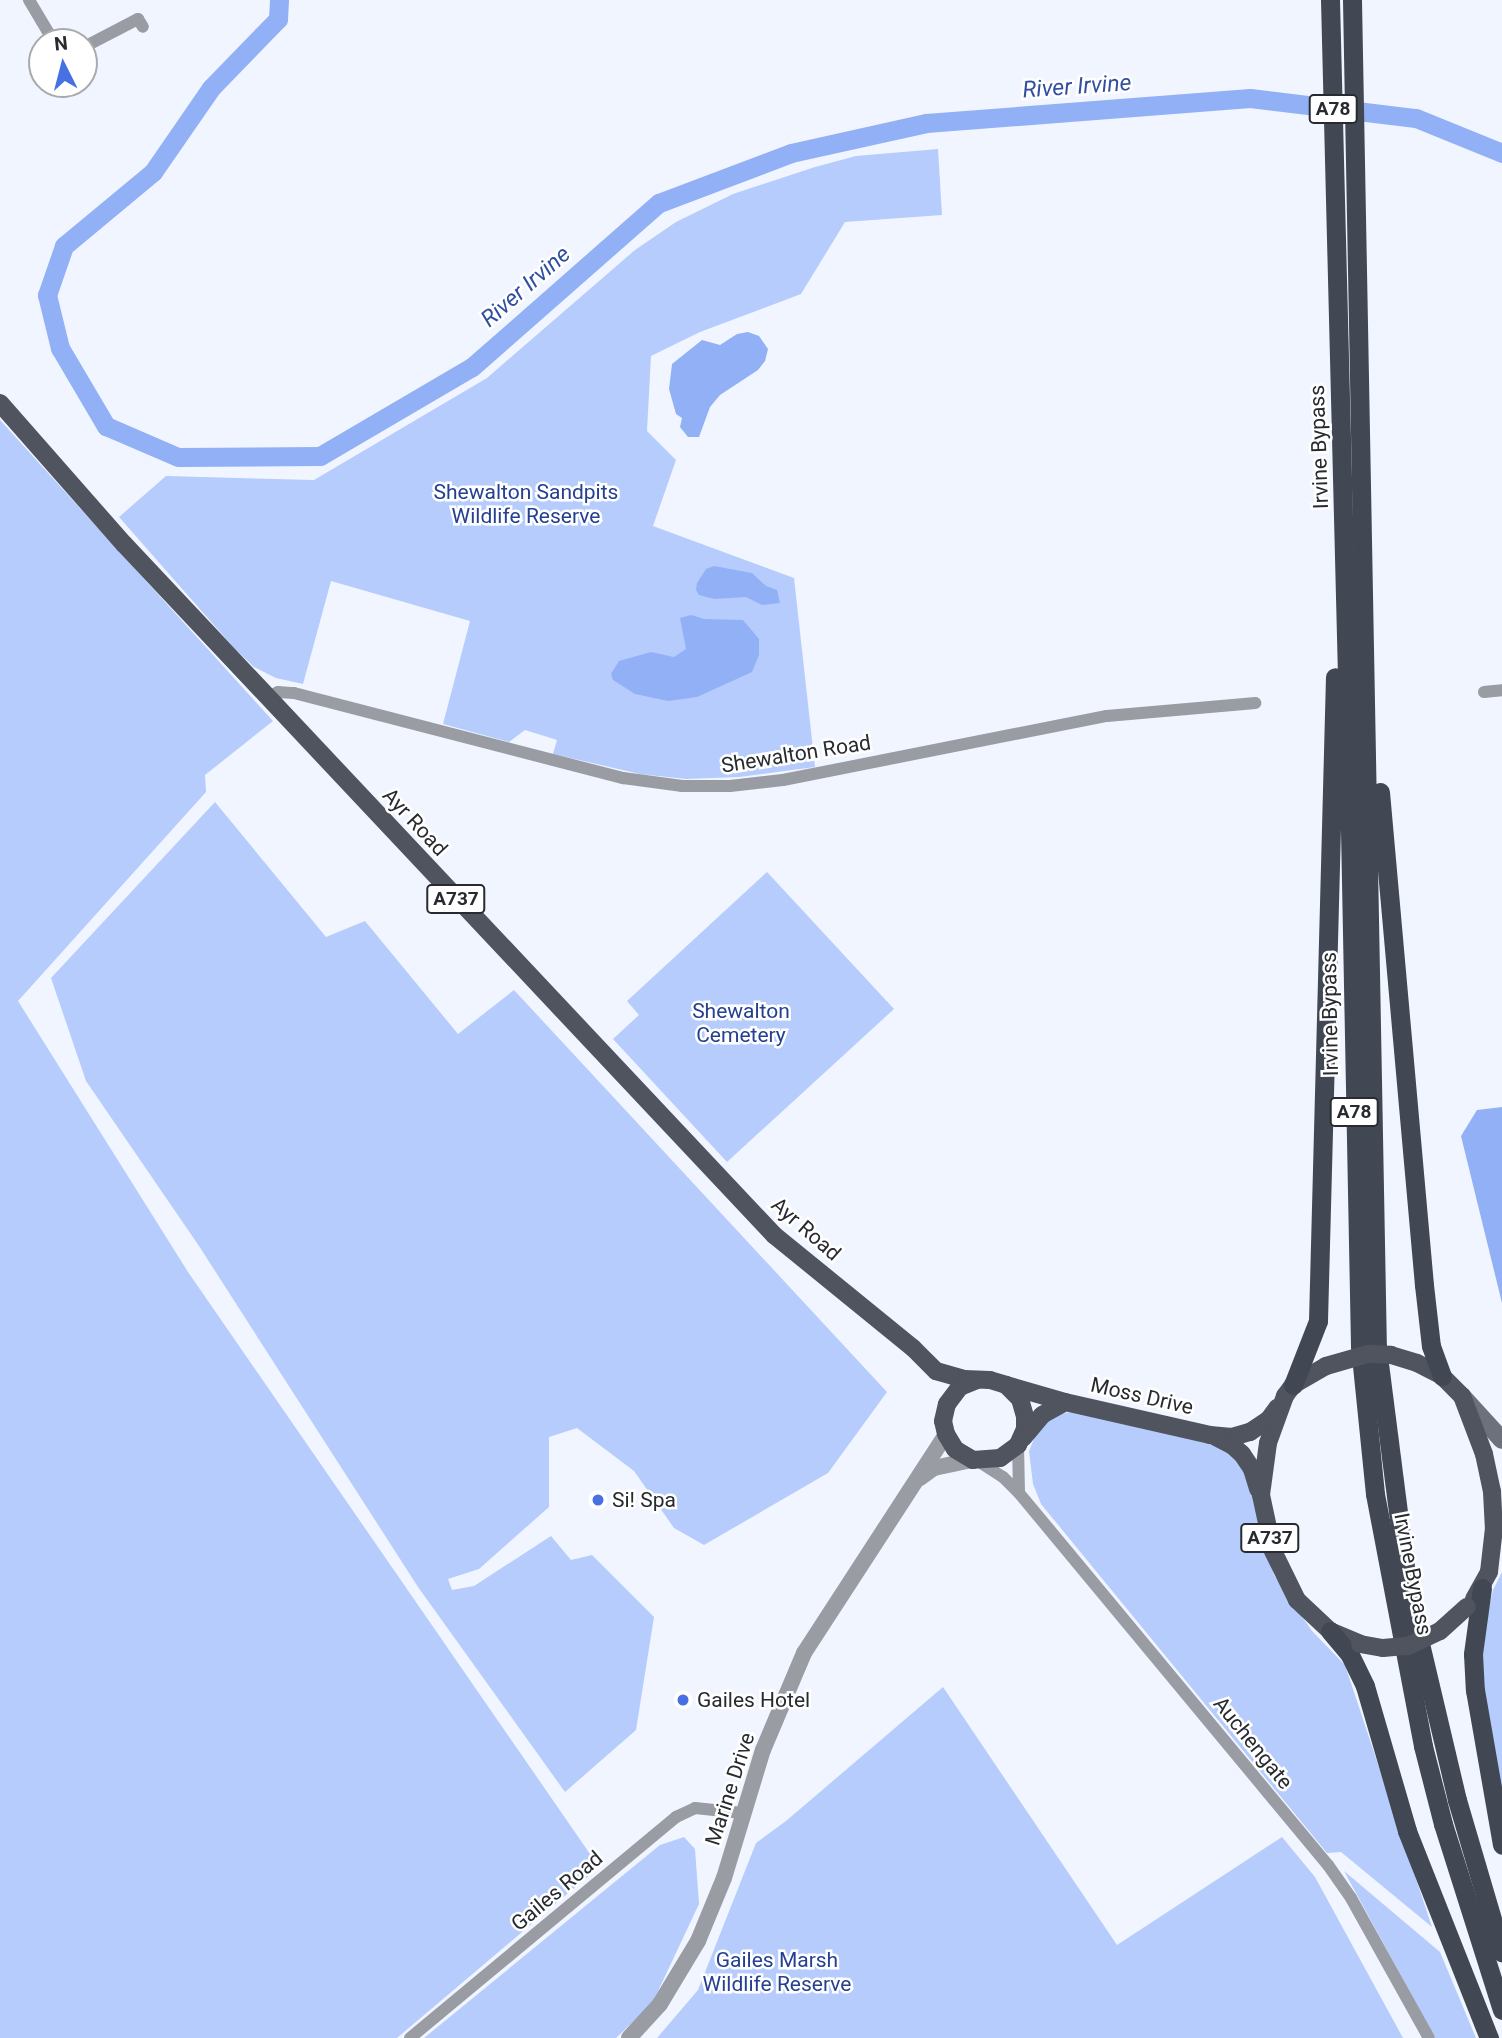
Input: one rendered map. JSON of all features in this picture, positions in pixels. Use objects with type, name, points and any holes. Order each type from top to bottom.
[{"type":"highway","name":"Irvine Bypass","points":[[1352,0],[1377,1348],[1409,1597],[1457,1800],[1502,1952]]},
{"type":"highway","name":"Irvine Bypass","points":[[1330,10],[1360,1346],[1375,1494],[1423,1746],[1443,1824],[1502,2010]]},
{"type":"highway","points":[[1289,1391],[1318,1321],[1343,496]]},
{"type":"highway","points":[[1365,613],[1424,1285],[1431,1346],[1442,1376]]},
{"type":"highway","points":[[1486,1580],[1473,1654],[1475,1690],[1502,1845]]},
{"type":"highway","points":[[1330,1631],[1350,1655],[1365,1686],[1408,1831],[1489,2038]]},
{"type":"main road","name":"Ayr Road","points":[[0,403],[124,544],[774,1236],[913,1348],[936,1371]]},
{"type":"main road","name":"A737","points":[[1367,1354],[1391,1355],[1417,1363],[1442,1376],[1462,1396],[1484,1454],[1492,1492],[1494,1528],[1486,1580],[1467,1607],[1440,1631],[1408,1646],[1383,1648],[1360,1644],[1330,1631],[1297,1600],[1273,1552],[1261,1495],[1268,1443],[1289,1391],[1326,1366],[1367,1354]]},
{"type":"main road","name":"A737","points":[[936,1371],[1006,1385]]},
{"type":"main road","points":[[936,1371],[945,1428],[955,1449],[976,1460],[1000,1458],[1018,1443],[1025,1416],[1020,1399],[1006,1385]]},
{"type":"main road","points":[[945,1428],[947,1404],[954,1392],[977,1380]]},
{"type":"main road","name":"Moss Drive","points":[[1006,1385],[1065,1402],[1210,1435],[1232,1437],[1250,1432],[1269,1419],[1289,1391]]},
{"type":"main road","points":[[1462,1396],[1502,1440]]},
{"type":"main road","name":"Moss Drive","points":[[1018,1443],[1042,1415],[1065,1402]]},
{"type":"main road","name":"Moss Drive","points":[[1210,1435],[1233,1446],[1242,1454],[1252,1469],[1261,1495]]},
{"type":"main road","points":[[1486,1580],[1502,1553]]},
{"type":"street","points":[[29,0],[46,28]]},
{"type":"street","points":[[98,40],[138,19],[143,27]]},
{"type":"street","points":[[1484,692],[1502,691]]},
{"type":"street","name":"Shewalton Road","points":[[267,697],[278,692],[294,693],[623,778],[682,786],[730,786],[783,780],[1107,716],[1255,703]]},
{"type":"street","name":"Marine Drive","points":[[629,2038],[660,2004],[698,1941],[724,1878],[763,1750],[804,1653],[915,1481],[945,1428]]},
{"type":"street","points":[[1018,1443],[1019,1493]]},
{"type":"street","points":[[915,1481],[934,1468],[976,1460]]},
{"type":"street","name":"Auchengate","points":[[976,1460],[1019,1493],[1328,1864],[1429,2038]]},
{"type":"street","name":"Gailes Road","points":[[410,2038],[676,1817],[695,1808],[743,1812]]},
{"type":"green space","name":"Shewalton Sandpits Wildlife Reserve","points":[[938,149],[942,215],[845,222],[801,294],[700,332],[651,356],[647,431],[676,460],[653,526],[794,578],[815,767],[739,777],[686,779],[640,774],[553,754],[557,740],[525,730],[509,742],[443,724],[470,621],[331,581],[303,684],[276,678],[254,667],[235,649],[119,517],[166,476],[314,480],[487,378],[635,250],[676,222],[733,194],[815,167],[856,156]]},
{"type":"green space","points":[[0,420],[273,721],[205,775],[206,792],[18,1001],[188,1272],[599,1867],[397,2038],[0,2038]]},
{"type":"green space","points":[[215,802],[326,937],[365,921],[458,1034],[514,990],[887,1392],[828,1473],[704,1545],[674,1528],[634,1471],[577,1428],[549,1437],[549,1507],[479,1569],[448,1579],[452,1590],[474,1586],[551,1536],[571,1560],[592,1555],[654,1617],[636,1730],[565,1792],[418,1587],[199,1246],[86,1081],[51,978]]},
{"type":"green space","name":"Shewalton Cemetery","points":[[767,872],[894,1009],[727,1162],[613,1039],[639,1015],[627,1001]]},
{"type":"green space","points":[[1076,1411],[1210,1443],[1232,1456],[1247,1473],[1274,1575],[1312,1631],[1345,1665],[1432,1927],[1341,1852],[1327,1853],[1041,1504],[1033,1484],[1029,1451],[1036,1434],[1055,1415]]},
{"type":"green space","points":[[1502,1572],[1502,1790],[1479,1685],[1480,1644],[1493,1590]]},
{"type":"green space","name":"Gailes Marsh Wildlife Reserve","points":[[943,1687],[1117,1945],[1282,1837],[1315,1877],[1403,2038],[657,2038],[698,1990],[756,1843],[786,1821]]},
{"type":"green space","points":[[684,1837],[695,1849],[699,1904],[652,2004],[616,2038],[424,2038],[660,1845]]},
{"type":"green space","points":[[1344,1871],[1440,1952],[1476,2038],[1435,2038]]},
{"type":"shaded area","points":[[748,332],[759,336],[768,349],[765,361],[758,370],[720,395],[710,407],[699,437],[688,437],[680,427],[682,418],[676,414],[669,389],[672,364],[702,340],[720,345],[737,334]]},
{"type":"shaded area","points":[[714,566],[752,573],[766,586],[777,590],[780,603],[762,605],[746,597],[714,599],[699,595],[696,590],[697,583],[706,569]]},
{"type":"shaded area","points":[[691,615],[704,619],[743,620],[759,639],[759,655],[752,672],[697,697],[668,701],[635,694],[613,680],[611,674],[619,661],[651,652],[674,657],[686,649],[680,618]]},
{"type":"shaded area","points":[[1502,1107],[1502,1303],[1461,1136],[1477,1110]]},
{"type":"waterway","name":"River Irvine","points":[[279,0],[278,19],[211,88],[153,172],[64,246],[47,295],[60,348],[106,426],[178,457],[320,456],[472,367],[659,203],[791,153],[926,123],[1250,98],[1416,118],[1502,153]]},
{"type":"place","name":"Si! Spa","points":[[598,1500]]},
{"type":"place","name":"Gailes Hotel","points":[[683,1700]]}]
